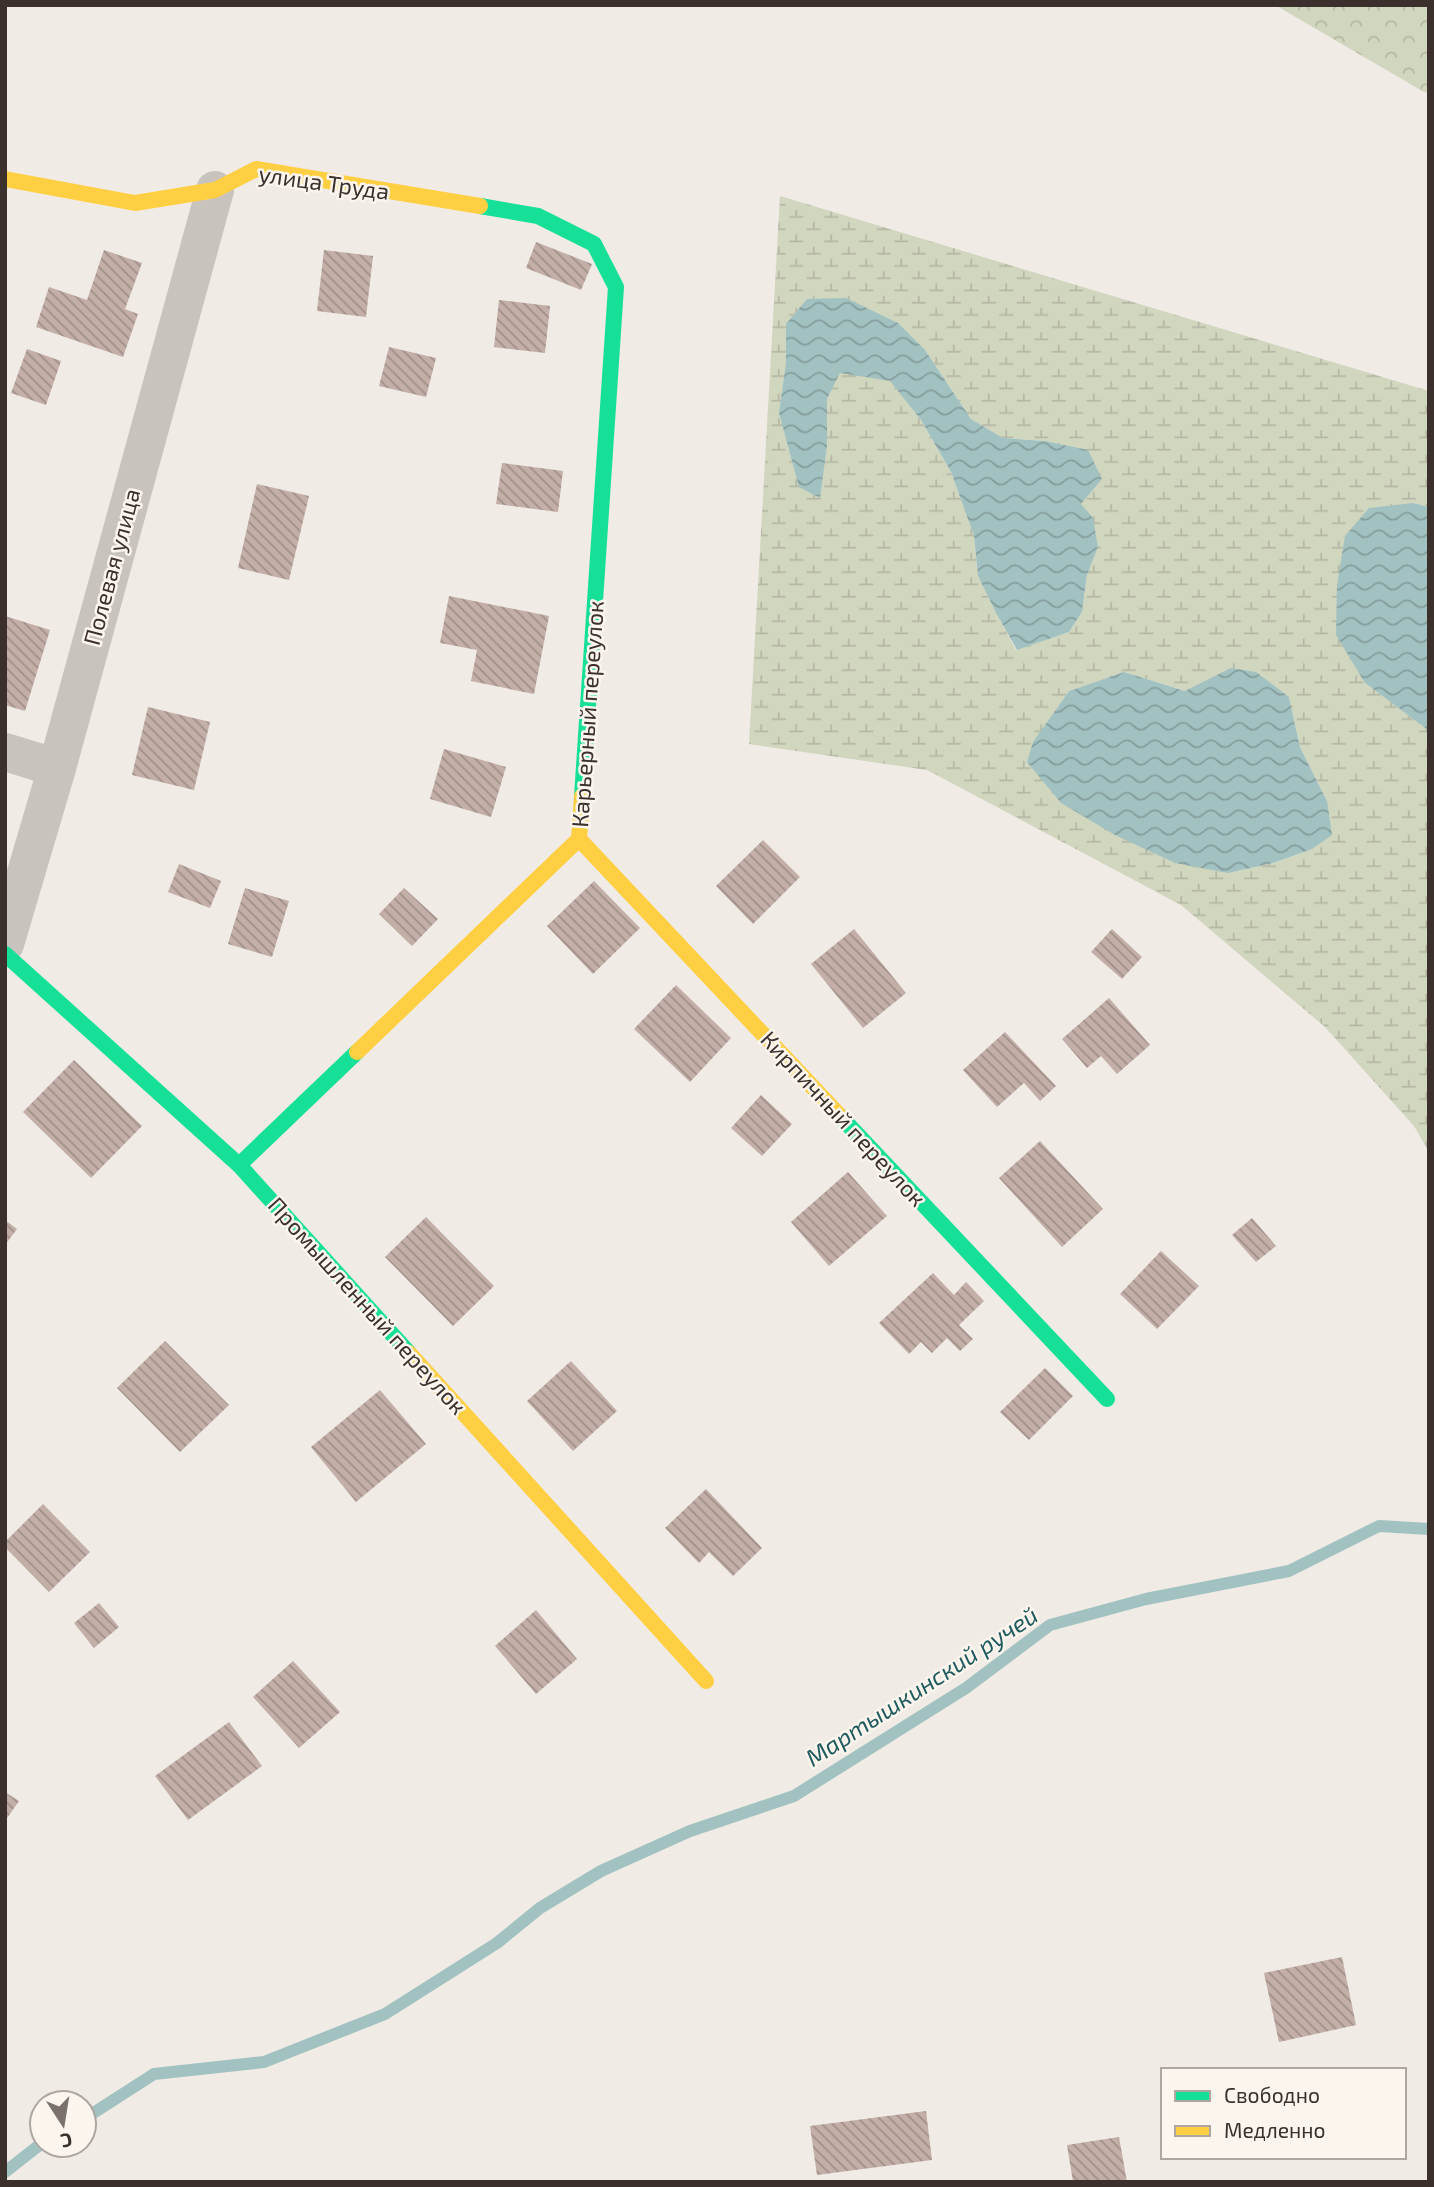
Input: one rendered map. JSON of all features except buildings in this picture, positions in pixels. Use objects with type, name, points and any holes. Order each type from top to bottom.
[{"type":"street","name":"улица Труда","points":[[5,179],[135,203],[215,190],[256,169],[538,216],[594,244],[616,287]]},
{"type":"street","name":"Полевая улица","points":[[5,944],[57,768],[215,190]]},
{"type":"street","name":"Карьерный переулок","points":[[239,1165],[579,839],[616,287]]},
{"type":"street","points":[[5,752],[57,768]]},
{"type":"street","name":"Кирпичный переулок","points":[[579,839],[1107,1399]]},
{"type":"street","name":"Промышленный переулок","points":[[5,954],[239,1165],[706,1681]]},
{"type":"green space","points":[[1275,5],[1429,5],[1429,93],[1424,92]]},
{"type":"green space","points":[[780,196],[1429,391],[1429,507],[1413,503],[1365,683],[1429,731],[1429,1152],[1414,1126],[1325,1027],[1181,905],[927,770],[749,744]],"holes":[[[786,324],[925,350],[971,419],[1003,438],[1045,441],[1081,504],[1098,547],[1087,575],[1082,612],[1069,632],[1016,650],[978,576],[974,536],[951,472],[921,420],[890,380],[840,372],[827,399],[827,446],[819,498],[786,363]],[[1124,672],[1185,691],[1289,697],[1300,747],[1327,801],[1312,849],[1273,863],[1228,873],[1115,835],[1093,821],[1027,762],[1034,742],[1069,691]]]},
{"type":"water","points":[[846,298],[898,323],[925,350],[971,419],[1003,438],[1045,441],[1088,450],[1102,479],[1081,504],[1093,518],[1098,547],[1087,575],[1082,612],[1069,632],[1017,650],[978,576],[974,536],[951,472],[921,420],[890,381],[840,373],[827,399],[827,446],[820,498],[799,487],[779,413],[786,363],[786,324],[807,299]]},
{"type":"water","points":[[1413,503],[1429,507],[1429,731],[1365,683],[1336,635],[1337,585],[1345,536],[1369,508]]},
{"type":"water","points":[[1231,668],[1256,672],[1289,697],[1300,747],[1327,801],[1332,835],[1312,849],[1273,863],[1228,873],[1175,863],[1115,835],[1061,803],[1027,762],[1033,742],[1069,691],[1124,672],[1185,691]]},
{"type":"waterway","name":"Мартышкинский ручей","points":[[98,2110],[154,2074],[264,2062],[385,2014],[497,1943],[540,1908],[601,1871],[690,1831],[794,1796],[966,1688],[1050,1625],[1146,1599],[1289,1571],[1379,1526],[1429,1529]]},
{"type":"waterway","name":"Мартышкинский ручей","points":[[5,2172],[28,2154]]},
{"type":"traffic: fast","points":[[480,206],[538,216],[594,244],[616,287],[582,796]]},
{"type":"traffic: fast","points":[[5,954],[239,1165],[409,1353]]},
{"type":"traffic: fast","points":[[239,1165],[357,1052]]},
{"type":"traffic: fast","points":[[839,1115],[1107,1399]]},
{"type":"traffic: slow","points":[[5,179],[135,203],[215,190],[256,169],[480,206]]},
{"type":"traffic: slow","points":[[357,1052],[579,839],[582,796]]},
{"type":"traffic: slow","points":[[579,839],[839,1115]]},
{"type":"traffic: slow","points":[[409,1353],[706,1681]]}]
